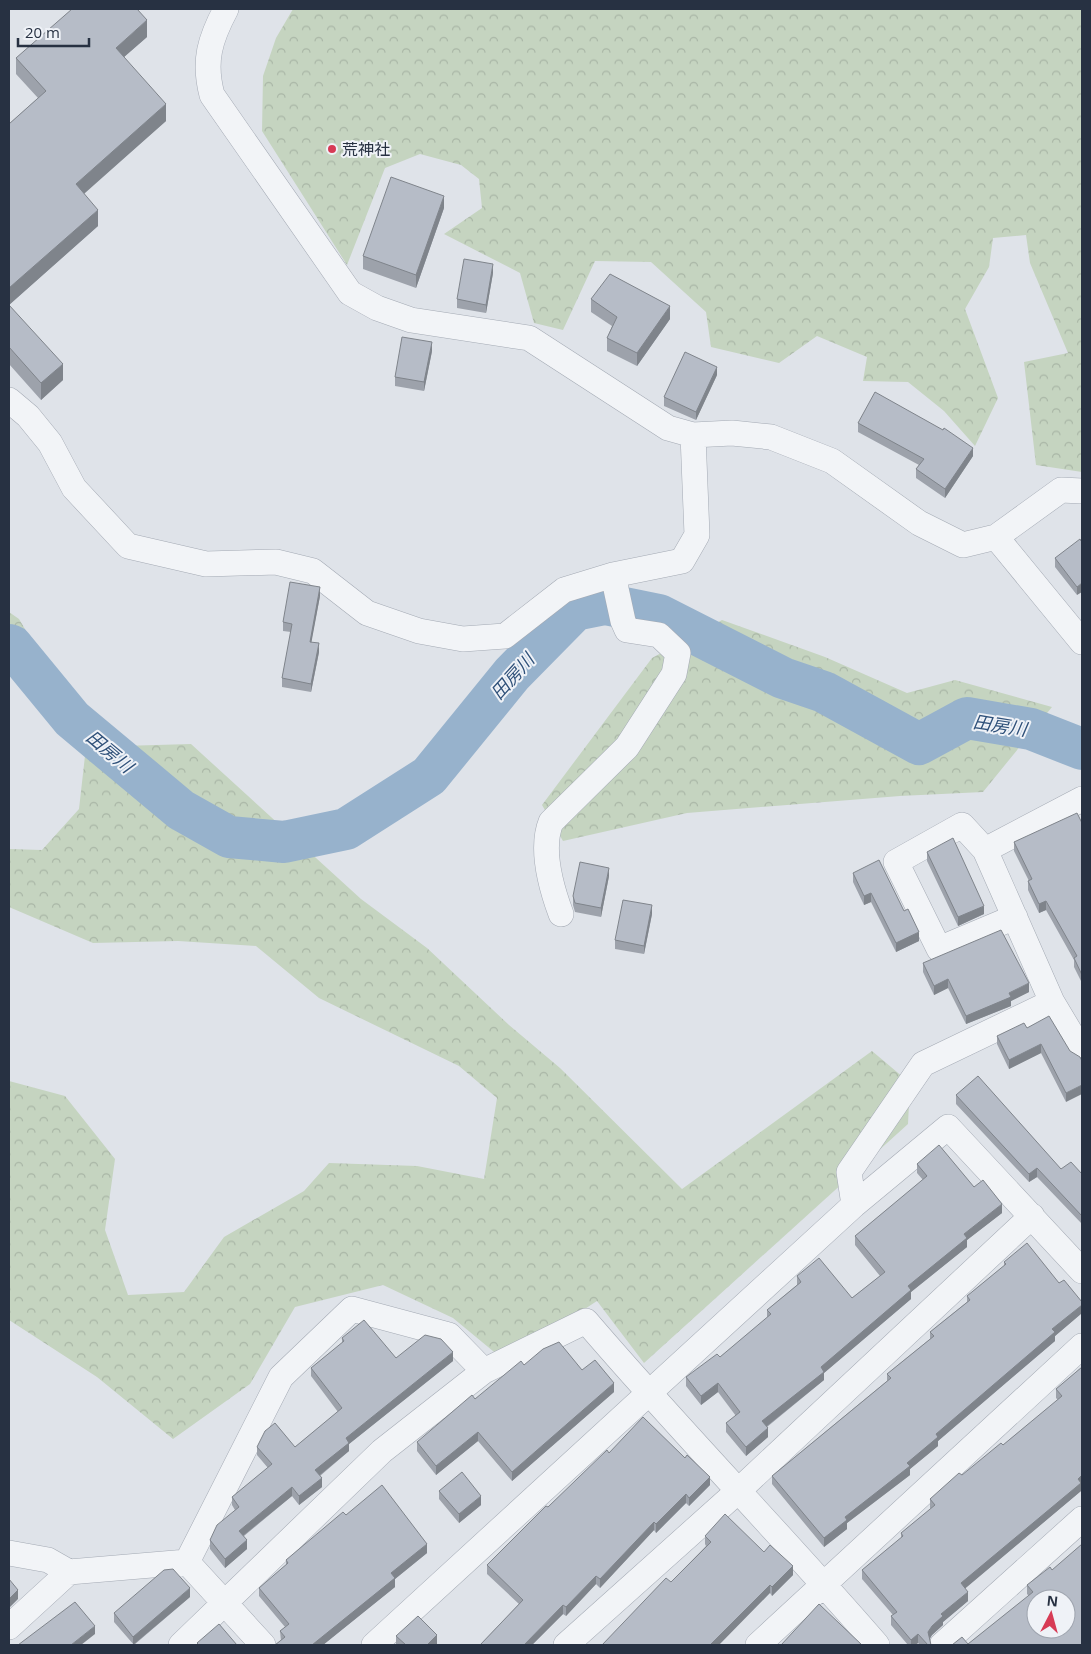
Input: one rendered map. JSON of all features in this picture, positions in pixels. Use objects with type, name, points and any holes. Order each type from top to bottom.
[{"type":"street","points":[[226,9],[208,52],[206,74],[212,96],[350,293],[377,308],[411,320],[529,338],[668,428],[693,435],[732,434],[771,437],[832,461],[920,522],[963,545],[996,537],[1061,490],[1082,490]]},
{"type":"street","points":[[9,400],[28,416],[50,443],[74,488],[128,546],[206,564],[276,562],[313,571],[367,613],[419,631],[463,639],[505,636],[564,590],[614,581],[682,561],[697,535],[693,435]]},
{"type":"street","points":[[996,537],[1078,628]]},
{"type":"street","points":[[561,914],[553,891],[546,835],[551,822],[627,747],[674,674],[678,653],[659,635],[627,630],[623,622],[614,581]]},
{"type":"street","points":[[985,850],[1082,799]]},
{"type":"street","points":[[1015,917],[939,949],[896,862],[962,825],[985,850],[1015,917],[1052,1002],[1082,1052]]},
{"type":"street","points":[[854,1205],[849,1172],[923,1064],[1052,1002]]},
{"type":"street","points":[[374,1645],[854,1205],[948,1127],[1082,1271]]},
{"type":"street","points":[[566,1645],[738,1491],[1032,1216]]},
{"type":"street","points":[[187,1562],[281,1377],[352,1309],[449,1335],[484,1371]]},
{"type":"street","points":[[181,1645],[382,1451],[484,1371],[586,1321],[649,1394],[824,1583],[877,1645]]},
{"type":"street","points":[[758,1645],[1082,1346]]},
{"type":"street","points":[[942,1645],[1082,1518]]},
{"type":"street","points":[[9,1552],[48,1560],[68,1572],[187,1562]]},
{"type":"street","points":[[187,1562],[263,1645]]},
{"type":"street","points":[[9,1627],[68,1572]]},
{"type":"green space","points":[[293,9],[1082,9],[1082,472],[1036,465],[1024,362],[1068,353],[1030,263],[1026,235],[993,238],[989,267],[965,309],[998,398],[975,446],[944,411],[908,382],[863,381],[867,357],[817,336],[779,363],[711,347],[706,312],[651,262],[595,261],[563,330],[534,323],[520,273],[444,234],[482,208],[479,179],[461,165],[420,154],[385,168],[347,265],[262,131],[263,76],[276,38]]},
{"type":"green space","points":[[9,612],[19,619],[38,651],[26,662],[9,659]]},
{"type":"green space","points":[[722,620],[825,657],[907,693],[955,680],[1052,707],[983,792],[900,796],[687,813],[563,841],[542,805],[652,658]]},
{"type":"green space","points":[[191,744],[361,899],[427,948],[509,1025],[560,1068],[682,1189],[872,1051],[910,1083],[908,1124],[644,1363],[597,1301],[505,1361],[453,1318],[383,1285],[295,1307],[250,1384],[173,1439],[97,1377],[9,1320],[9,1081],[65,1096],[115,1159],[105,1230],[128,1295],[184,1292],[224,1237],[304,1191],[329,1163],[417,1166],[484,1179],[497,1098],[459,1066],[319,998],[256,946],[178,941],[93,943],[9,907],[9,849],[42,850],[79,809],[86,747]]},
{"type":"building","points":[[72,9],[137,9],[147,20],[116,48],[166,104],[76,184],[98,210],[9,288],[9,124],[46,91],[16,58]]},
{"type":"building","points":[[391,177],[444,196],[416,275],[363,256]]},
{"type":"building","points":[[464,259],[493,264],[486,305],[457,299]]},
{"type":"building","points":[[610,274],[670,306],[637,353],[607,338],[617,317],[591,299]]},
{"type":"building","points":[[9,305],[63,364],[41,383],[9,347]]},
{"type":"building","points":[[402,337],[432,342],[424,382],[395,377]]},
{"type":"building","points":[[685,352],[717,367],[696,412],[664,397]]},
{"type":"building","points":[[875,392],[943,430],[944,428],[973,448],[945,489],[916,469],[924,459],[858,423]]},
{"type":"building","points":[[1080,539],[1082,540],[1082,583],[1077,587],[1055,558]]},
{"type":"building","points":[[290,582],[320,587],[310,642],[319,643],[311,684],[282,678],[292,624],[283,622]]},
{"type":"building","points":[[1077,813],[1082,823],[1082,975],[1074,958],[1077,956],[1046,901],[1039,904],[1028,881],[1032,879],[1014,842]]},
{"type":"building","points":[[953,838],[984,906],[958,917],[927,852]]},
{"type":"building","points":[[879,860],[904,911],[908,909],[919,932],[896,943],[871,893],[864,896],[853,873]]},
{"type":"building","points":[[580,862],[609,868],[601,908],[575,903],[573,896]]},
{"type":"building","points":[[623,900],[652,905],[644,946],[615,940]]},
{"type":"building","points":[[1001,930],[1029,983],[1009,993],[1011,997],[966,1016],[948,979],[934,986],[923,963]]},
{"type":"building","points":[[1049,1016],[1070,1051],[1080,1057],[1082,1061],[1082,1085],[1066,1093],[1041,1044],[1009,1060],[997,1036],[1024,1023],[1027,1028]]},
{"type":"building","points":[[978,1076],[1061,1169],[1071,1162],[1082,1174],[1082,1216],[1037,1168],[1029,1174],[956,1095]]},
{"type":"building","points":[[939,1145],[974,1187],[983,1180],[1002,1204],[964,1234],[967,1238],[908,1286],[911,1290],[821,1367],[824,1372],[762,1421],[768,1428],[746,1447],[726,1423],[740,1412],[718,1383],[701,1396],[686,1377],[717,1354],[720,1357],[771,1314],[767,1310],[801,1282],[797,1276],[819,1258],[852,1298],[885,1272],[855,1236],[927,1176],[917,1164]]},
{"type":"building","points":[[1027,1243],[1059,1283],[1064,1280],[1082,1302],[1082,1305],[1052,1329],[1055,1332],[936,1434],[938,1437],[907,1463],[910,1466],[845,1517],[847,1520],[824,1538],[772,1476],[891,1378],[887,1374],[934,1336],[930,1332],[970,1300],[967,1296],[1006,1264],[1004,1262]]},
{"type":"building","points":[[364,1320],[396,1358],[425,1335],[441,1339],[453,1352],[346,1438],[349,1443],[315,1470],[322,1478],[299,1496],[292,1487],[239,1531],[247,1540],[225,1559],[210,1540],[217,1525],[239,1507],[232,1497],[272,1464],[257,1447],[265,1431],[275,1423],[295,1447],[342,1408],[311,1368],[344,1341],[342,1338]]},
{"type":"building","points":[[559,1342],[582,1370],[595,1360],[614,1383],[512,1472],[478,1432],[436,1466],[417,1442],[472,1395],[475,1399],[521,1361],[524,1365],[543,1349]]},
{"type":"building","points":[[1082,1367],[1082,1475],[1078,1479],[1081,1483],[961,1583],[968,1592],[941,1614],[943,1616],[932,1626],[928,1632],[931,1645],[928,1645],[918,1634],[911,1640],[891,1616],[897,1612],[862,1570],[903,1536],[901,1533],[935,1505],[930,1499],[959,1473],[962,1475],[1001,1443],[1003,1445],[1062,1396],[1056,1389]]},
{"type":"building","points":[[643,1417],[685,1458],[687,1455],[710,1477],[689,1498],[686,1494],[656,1524],[654,1522],[600,1579],[596,1576],[566,1607],[563,1605],[524,1645],[480,1645],[523,1600],[487,1565],[546,1506],[548,1507],[607,1450],[609,1453]]},
{"type":"building","points":[[462,1472],[481,1496],[459,1514],[439,1491]]},
{"type":"building","points":[[382,1485],[427,1544],[391,1573],[395,1578],[312,1645],[275,1645],[285,1637],[280,1631],[289,1624],[259,1588],[288,1563],[286,1560],[343,1512],[346,1515]]},
{"type":"building","points":[[725,1514],[764,1552],[770,1545],[793,1566],[772,1587],[770,1585],[710,1645],[602,1645],[666,1578],[671,1582],[711,1542],[705,1536]]},
{"type":"building","points":[[1082,1544],[1082,1645],[952,1645],[962,1637],[968,1644],[1026,1598],[1026,1639],[1076,1639],[1076,1589],[1030,1589],[1027,1585],[1050,1567],[1052,1570]]},
{"type":"building","points":[[173,1569],[190,1588],[133,1637],[114,1613],[164,1570]]},
{"type":"building","points":[[9,1579],[18,1590],[9,1599]]},
{"type":"building","points":[[75,1602],[95,1626],[71,1645],[18,1645]]},
{"type":"building","points":[[819,1604],[862,1645],[781,1645]]},
{"type":"building","points":[[418,1616],[437,1635],[427,1645],[406,1645],[396,1636]]},
{"type":"building","points":[[219,1624],[237,1645],[199,1645],[197,1643]]},
{"type":"waterway","name":"田房川","points":[[9,645],[12,646],[72,719],[181,810],[229,837],[284,842],[346,829],[429,776],[512,674],[575,610],[605,604],[659,615],[783,678],[824,692],[919,744],[967,718],[1031,729],[1082,749]]},
{"type":"place","name":"荒神社","points":[[332,149]]}]
